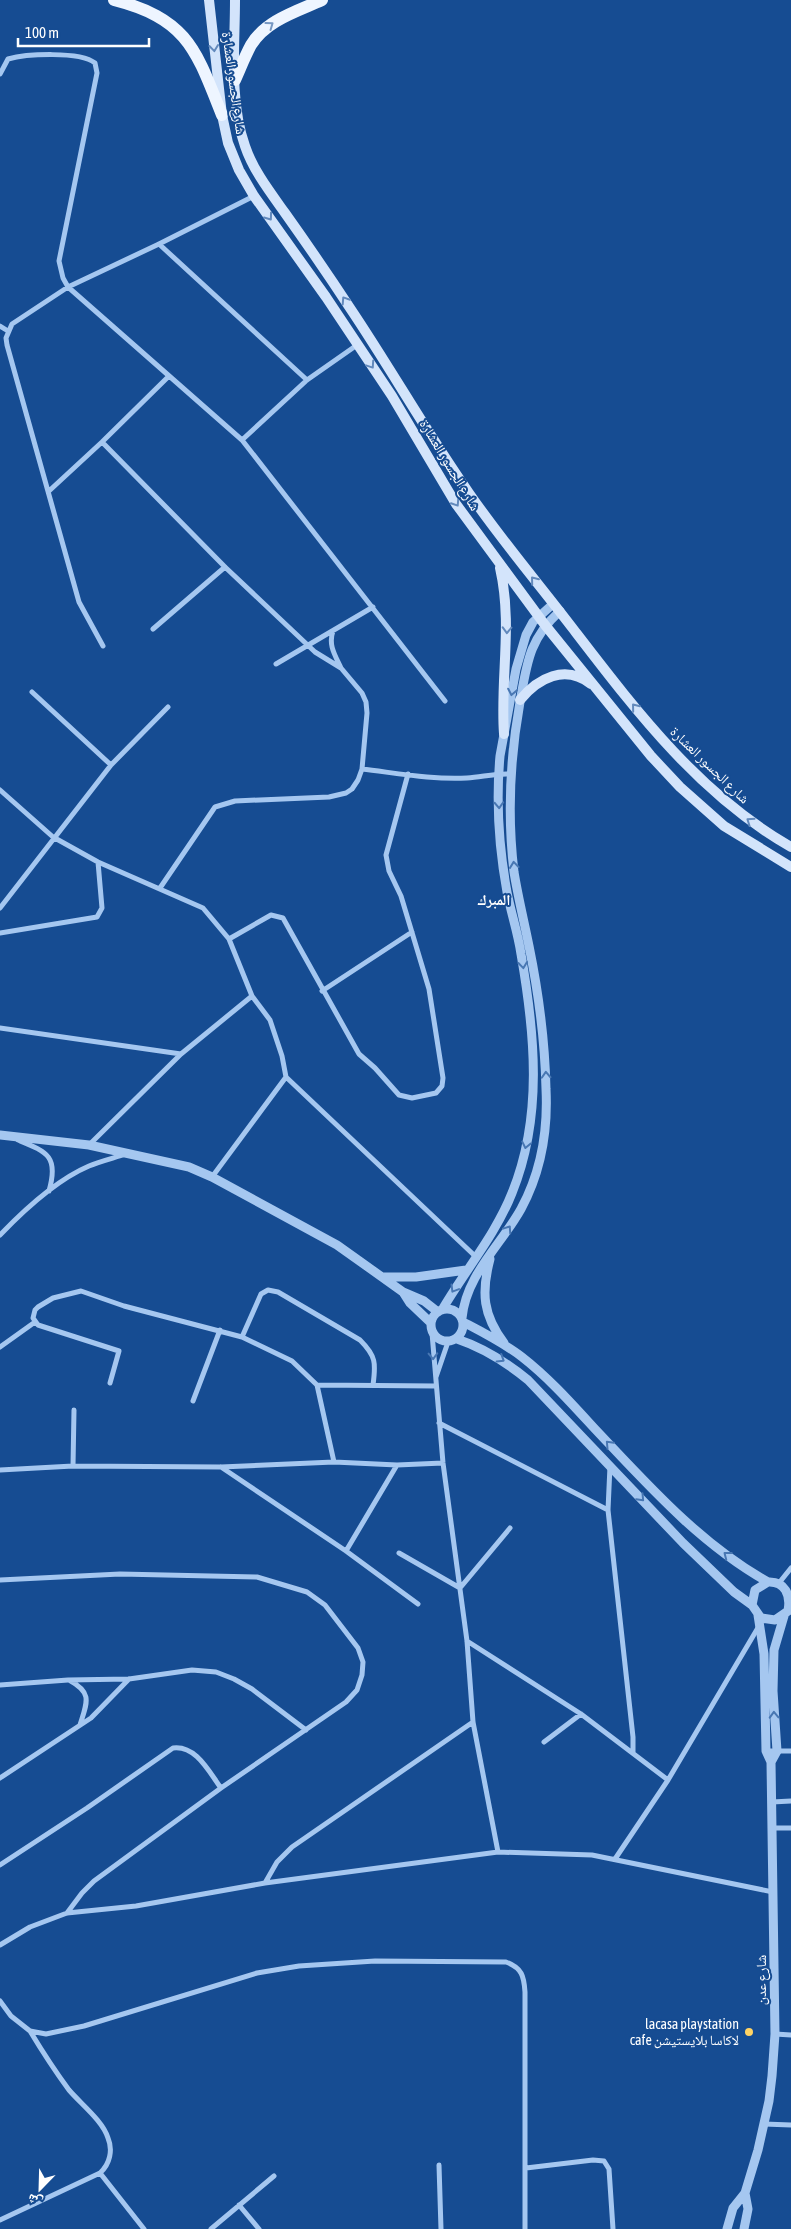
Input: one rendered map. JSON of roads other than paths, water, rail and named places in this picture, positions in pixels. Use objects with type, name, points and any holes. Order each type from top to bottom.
[{"type":"main road","points":[[114,0],[152,13],[175,27],[184,36],[200,61],[222,114]]},
{"type":"main road","name":"شارع الجسور العشارة","points":[[209,0],[222,114],[228,143],[239,170],[254,196],[326,297],[392,396],[456,504],[542,621],[651,756],[696,802],[724,826],[745,841],[791,867]]},
{"type":"main road","name":"شارع الجسور العشارة","points":[[235,0],[236,80],[240,129],[245,148],[256,170],[366,332],[430,436],[514,555],[557,607],[611,678],[675,754],[748,820],[791,847]]},
{"type":"main road","points":[[236,80],[251,45],[258,35],[277,20],[322,0]]},
{"type":"main road","points":[[499,565],[507,606],[507,637],[502,693],[504,734]]},
{"type":"main road","points":[[520,700],[537,682],[560,675],[585,680],[601,692]]},
{"type":"street","points":[[0,74],[8,59],[22,56],[91,59],[97,68],[59,261],[63,278],[68,287],[168,377],[242,440],[446,701]]},
{"type":"street","points":[[103,646],[79,602],[7,344],[8,331],[18,320],[68,287],[254,196]]},
{"type":"street","points":[[159,244],[307,380]]},
{"type":"street","points":[[0,326],[8,331]]},
{"type":"street","points":[[242,440],[307,380],[357,345]]},
{"type":"street","points":[[48,490],[102,442],[168,377]]},
{"type":"street","points":[[102,442],[225,567],[307,645],[341,668]]},
{"type":"street","points":[[153,629],[225,567]]},
{"type":"street","points":[[276,664],[372,607]]},
{"type":"street","points":[[498,1852],[473,1722],[460,1588],[443,1463],[432,1328],[440,1311],[512,1194],[522,1165],[528,1138],[534,1089],[534,1063],[522,956],[505,872],[499,811],[498,774],[522,645],[528,628],[542,621],[557,607]]},
{"type":"street","points":[[435,1383],[452,1340],[462,1332],[463,1308],[473,1282],[520,1210],[535,1179],[545,1131],[545,1063],[534,975],[514,870],[510,818],[510,774],[520,700],[530,656],[542,621]]},
{"type":"street","points":[[160,888],[215,807],[235,801],[337,796],[352,789],[362,769],[367,714],[366,702],[362,693],[341,668],[331,647],[334,631]]},
{"type":"street","points":[[32,692],[111,765]]},
{"type":"street","points":[[0,908],[53,837],[111,765],[168,707]]},
{"type":"street","points":[[362,769],[467,778],[510,774]]},
{"type":"street","points":[[229,939],[271,915],[283,918],[322,991],[359,1054],[375,1068],[398,1095],[412,1098],[436,1093],[442,1086],[443,1078],[428,989],[412,932],[389,871],[386,855],[408,774]]},
{"type":"street","points":[[0,790],[53,837],[98,862],[203,908],[229,939],[252,996],[270,1020],[282,1056],[286,1077],[475,1256]]},
{"type":"street","points":[[0,933],[97,917],[102,908],[98,862]]},
{"type":"street","points":[[322,991],[412,932]]},
{"type":"street","points":[[89,1146],[181,1054],[252,996]]},
{"type":"street","points":[[0,1028],[181,1054]]},
{"type":"street","points":[[212,1176],[286,1077]]},
{"type":"street","points":[[4,1135],[89,1146],[189,1167],[212,1176],[337,1245],[403,1292],[424,1301],[440,1311],[456,1311],[463,1320],[506,1345],[533,1366],[561,1392],[662,1500],[690,1526],[745,1569],[768,1582],[785,1586]]},
{"type":"street","points":[[4,1135],[36,1148],[48,1156],[53,1164],[53,1176],[49,1191]]},
{"type":"street","points":[[0,1235],[49,1191],[88,1166],[129,1153]]},
{"type":"street","points":[[491,1255],[486,1275],[486,1306],[492,1326],[506,1345]]},
{"type":"street","points":[[381,1277],[416,1277],[466,1270]]},
{"type":"street","points":[[242,1338],[261,1294],[268,1290],[278,1292],[360,1340],[370,1350],[374,1359],[373,1385]]},
{"type":"street","points":[[110,1383],[119,1353],[117,1349],[42,1328],[35,1322],[34,1314],[38,1306],[53,1298],[82,1291],[124,1306],[220,1330],[292,1360],[317,1385],[334,1462]]},
{"type":"street","points":[[403,1292],[410,1304],[432,1328],[439,1339],[452,1340],[478,1347],[510,1364],[546,1397],[683,1543],[734,1592],[752,1605],[758,1614],[770,1620],[788,1612]]},
{"type":"street","points":[[0,1347],[35,1322]]},
{"type":"street","points":[[193,1401],[220,1330]]},
{"type":"street","points":[[317,1385],[435,1383]]},
{"type":"street","points":[[73,1466],[74,1410]]},
{"type":"street","points":[[439,1423],[608,1510]]},
{"type":"street","points":[[0,1470],[73,1466],[221,1467],[334,1462],[443,1463]]},
{"type":"street","points":[[346,1551],[397,1464]]},
{"type":"street","points":[[610,1465],[608,1510],[632,1722],[633,1752]]},
{"type":"street","points":[[221,1467],[346,1551],[418,1604]]},
{"type":"street","points":[[460,1588],[510,1528]]},
{"type":"street","points":[[398,1553],[460,1588]]},
{"type":"street","points":[[771,1762],[777,1751],[773,1691],[774,1650],[791,1599],[785,1586],[791,1568]]},
{"type":"street","points":[[0,1580],[120,1574],[256,1578],[307,1592],[325,1605],[358,1648],[362,1662],[362,1675],[357,1690],[346,1702],[221,1788],[94,1881],[67,1913]]},
{"type":"street","points":[[752,1605],[755,1590],[768,1582]]},
{"type":"street","name":"شارع عدن","points":[[728,2225],[733,2208],[745,2193],[764,2124],[769,2101],[775,2034],[771,1762],[766,1751],[765,1687],[758,1614]]},
{"type":"street","points":[[615,1859],[668,1780],[759,1626]]},
{"type":"street","points":[[466,1641],[581,1714],[668,1780]]},
{"type":"street","points":[[0,1685],[68,1680],[129,1679],[192,1670],[216,1672],[234,1679],[252,1690],[306,1730]]},
{"type":"street","points":[[0,1778],[91,1718],[129,1679]]},
{"type":"street","points":[[68,1680],[82,1689],[86,1695],[87,1702],[80,1725]]},
{"type":"street","points":[[544,1742],[581,1714]]},
{"type":"street","points":[[265,1883],[276,1862],[292,1847],[473,1722]]},
{"type":"street","points":[[0,1865],[87,1808],[173,1748],[181,1747],[192,1751],[221,1788]]},
{"type":"street","points":[[766,1751],[791,1751]]},
{"type":"street","points":[[772,1802],[791,1801]]},
{"type":"street","points":[[772,1828],[791,1828]]},
{"type":"street","points":[[0,1945],[30,1927],[67,1913],[136,1906],[265,1883],[498,1852],[592,1855],[774,1892]]},
{"type":"street","points":[[30,2031],[46,2034],[84,2026],[257,1973],[299,1966],[375,1961],[506,1962],[521,1970],[524,1977],[526,2168],[524,2229]]},
{"type":"street","points":[[0,2001],[11,2016],[30,2031],[57,2074],[102,2126],[108,2135],[110,2154],[104,2169],[100,2173],[0,2220]]},
{"type":"street","points":[[775,2034],[791,2035]]},
{"type":"street","points":[[764,2124],[791,2126]]},
{"type":"street","points":[[526,2168],[593,2160],[600,2160],[607,2164],[611,2179],[613,2229]]},
{"type":"street","points":[[439,2165],[441,2229]]},
{"type":"street","points":[[100,2173],[144,2229]]},
{"type":"street","points":[[211,2229],[274,2176]]},
{"type":"street","name":"شارع عدن","points":[[744,2229],[748,2209],[745,2193]]},
{"type":"street","points":[[239,2206],[259,2229]]},
{"type":"street","points":[[720,2229],[728,2225]]},
{"type":"place","name":"lacasa playstation cafe لاكاسا بلايستيشن","points":[[749,2032]]},
{"type":"district","name":"المبرك","points":[[494,900]]}]
